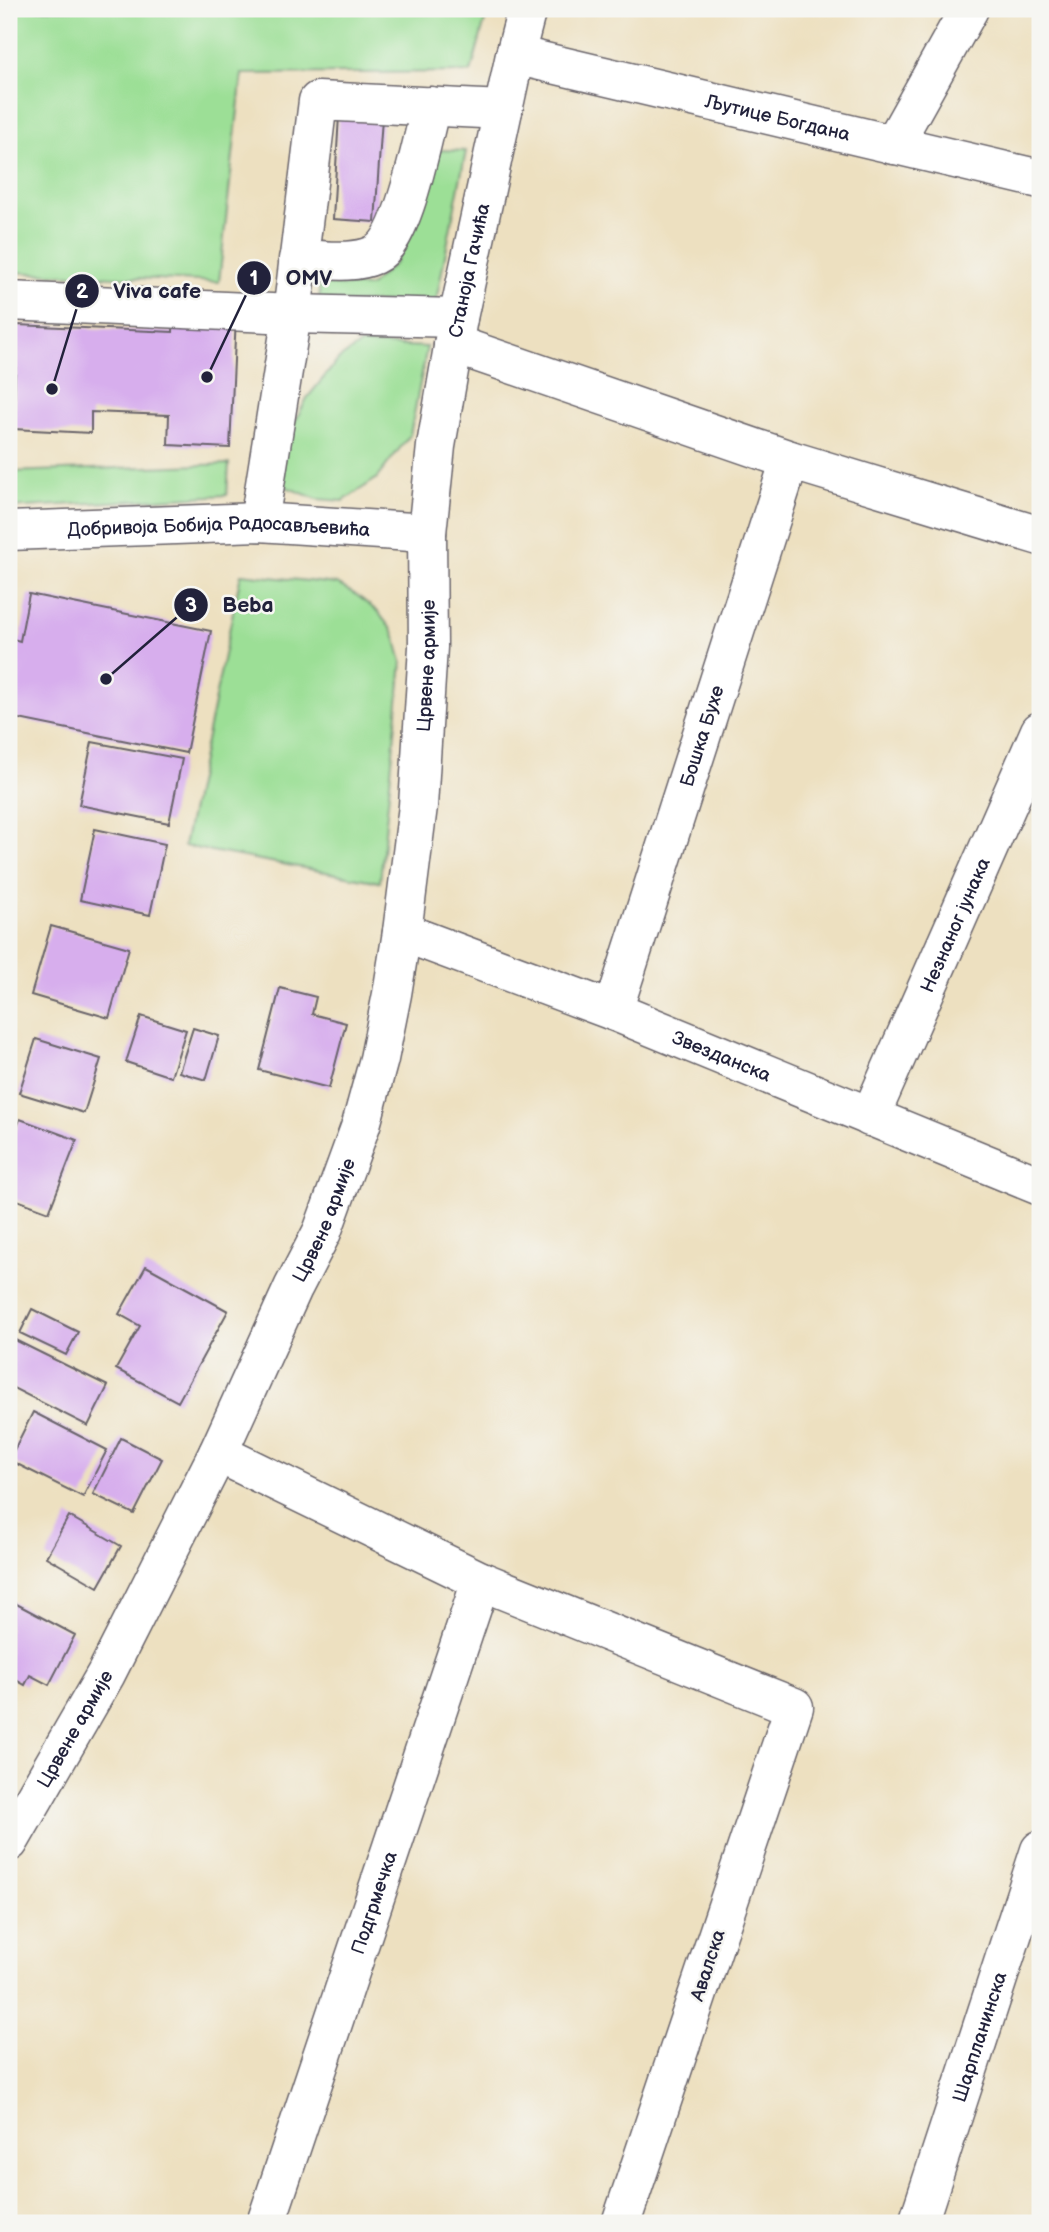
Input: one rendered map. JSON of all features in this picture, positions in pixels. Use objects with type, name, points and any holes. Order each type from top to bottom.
[{"type":"street","name":"Станоја Гачића","points":[[427,533],[436,446],[456,330],[527,9]]},
{"type":"street","points":[[893,145],[969,9]]},
{"type":"street","name":"Љутице Богдана","points":[[515,55],[1040,179]]},
{"type":"street","points":[[259,522],[292,314],[318,101],[503,110]]},
{"type":"street","points":[[298,259],[361,260],[377,254],[394,234],[403,212],[430,106]]},
{"type":"street","points":[[9,301],[292,314],[456,330],[790,460],[1040,536]]},
{"type":"street","name":"Бошка Бухе","points":[[613,1011],[790,460]]},
{"type":"street","name":"Добривоја Бобија Радосављевића","points":[[9,531],[259,522],[427,533]]},
{"type":"street","name":"Црвене армије","points":[[9,1842],[106,1674],[218,1453],[322,1232],[361,1125],[379,1059],[402,932],[418,806],[428,647],[427,533]]},
{"type":"street","name":"Незнаног јунака","points":[[870,1117],[1040,731]]},
{"type":"street","name":"Звезданска","points":[[402,932],[613,1011],[1040,1186]]},
{"type":"street","points":[[218,1453],[481,1581]]},
{"type":"street","name":"Авалска","points":[[481,1581],[794,1707],[621,2223]]},
{"type":"street","name":"Подгрмечка","points":[[266,2223],[481,1581]]},
{"type":"street","name":"Шарпланинска","points":[[918,2223],[1040,1850]]},
{"type":"green space","points":[[9,9],[488,9],[471,72],[242,74],[219,282],[9,272]]},
{"type":"green space","points":[[439,150],[466,151],[436,301],[320,303],[319,284],[369,287],[395,263]]},
{"type":"green space","points":[[361,344],[427,347],[410,435],[376,479],[343,501],[317,499],[286,487],[282,468],[286,440],[307,398],[339,359]]},
{"type":"green space","points":[[229,464],[227,495],[9,508],[9,472]]},
{"type":"green space","points":[[241,574],[337,584],[378,612],[394,633],[402,662],[380,882],[184,846]]},
{"type":"building","points":[[339,115],[382,118],[375,222],[333,219]]},
{"type":"building","points":[[174,313],[236,316],[230,448],[168,445],[169,415],[91,412],[91,433],[13,429],[17,325],[173,332]]},
{"type":"building","points":[[29,594],[211,631],[186,753],[9,717],[12,670],[9,670],[9,638],[20,641]]},
{"type":"building","points":[[92,742],[182,759],[169,823],[79,805]]},
{"type":"building","points":[[95,829],[165,844],[150,915],[80,900]]},
{"type":"building","points":[[51,926],[129,948],[109,1018],[31,995]]},
{"type":"building","points":[[280,988],[316,997],[312,1014],[346,1023],[329,1088],[259,1070]]},
{"type":"building","points":[[141,1016],[186,1030],[171,1077],[126,1062]]},
{"type":"building","points":[[193,1028],[219,1036],[206,1080],[179,1072]]},
{"type":"building","points":[[36,1039],[101,1059],[84,1113],[19,1093]]},
{"type":"building","points":[[20,1119],[77,1140],[49,1212],[9,1197],[9,1148]]},
{"type":"building","points":[[146,1266],[228,1311],[178,1402],[116,1369],[140,1326],[119,1314]]},
{"type":"building","points":[[32,1309],[78,1332],[66,1355],[20,1333]]},
{"type":"building","points":[[9,1337],[108,1386],[88,1426],[9,1386]]},
{"type":"building","points":[[33,1412],[107,1450],[83,1497],[9,1460]]},
{"type":"building","points":[[121,1438],[162,1459],[134,1514],[93,1494]]},
{"type":"building","points":[[69,1516],[121,1546],[98,1587],[46,1557]]},
{"type":"building","points":[[9,1600],[75,1635],[49,1685],[30,1675],[25,1685],[9,1676]]},
{"type":"place","name":"OMV","points":[[207,377]]},
{"type":"place","name":"Viva cafe","points":[[52,389]]},
{"type":"place","name":"Beba","points":[[106,679]]}]
